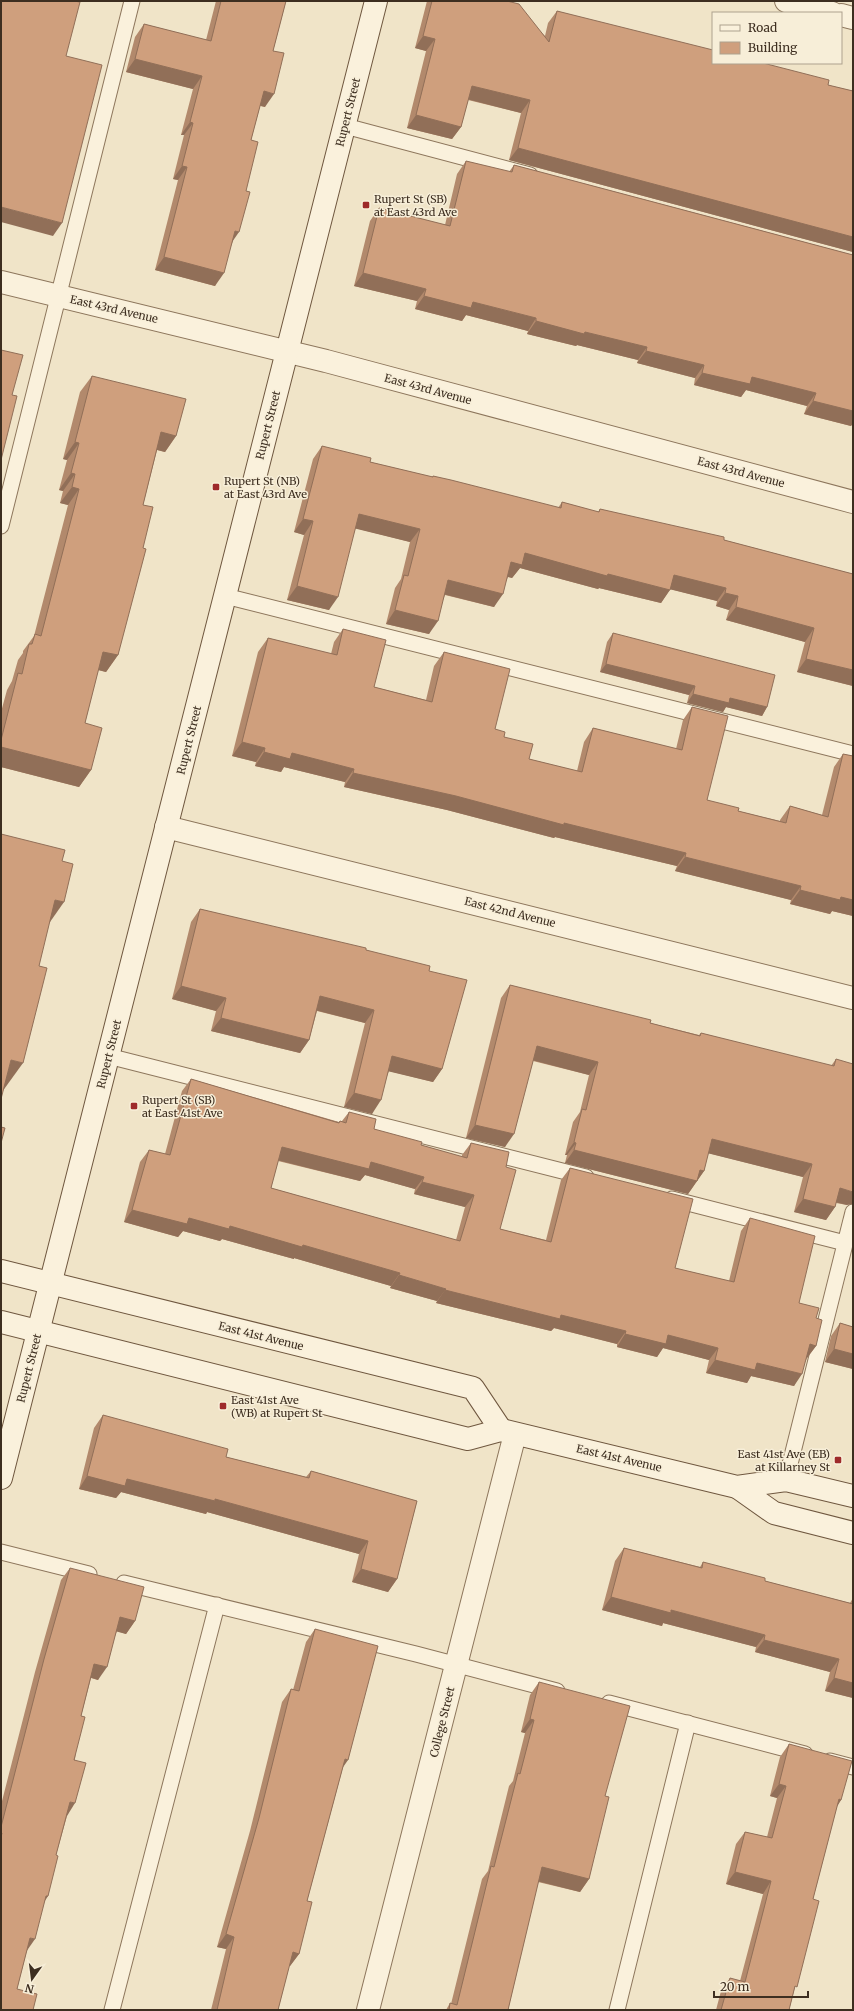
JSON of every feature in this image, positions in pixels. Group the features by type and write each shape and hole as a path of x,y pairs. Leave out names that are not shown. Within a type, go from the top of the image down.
{"street":[{"name":"Rupert Street","path":"1,1478 52,1284 286,351 376,1"},
{"path":"786,1 828,12"},
{"path":"842,15 853,18"},
{"name":"East 43rd Avenue","path":"1,282 286,351 853,502"},
{"name":"East 42nd Avenue","path":"166,827 853,998"},
{"name":"East 41st Avenue","path":"1,1272 473,1388 508,1432"},
{"name":"East 41st Avenue","path":"1,1322 468,1439 508,1432 737,1487 786,1480 853,1496"},
{"name":"College Street","path":"368,2010 456,1664 508,1432"},
{"name":"East 41st Avenue","path":"737,1487 774,1514 853,1532"}],"lane":[{"path":"1,526 132,1"},
{"path":"345,126 545,179"},
{"path":"225,596 853,754"},
{"path":"108,1056 599,1180"},
{"path":"660,1196 845,1243"},
{"path":"786,1480 853,1212"},
{"path":"1,1552 573,1694"},
{"path":"112,2010 217,1605"},
{"path":"596,1700 853,1767"},
{"path":"617,2010 688,1723"}],"building":[{"path":"1,1 80,2 66,56 102,65 62,223 1,207"},
{"path":"221,1 286,1 273,51 284,53 274,94 264,91 251,140 258,142 246,191 250,192 239,232 235,231 224,273 164,257 187,167 182,166 193,123 190,122 202,76 135,59 144,24 211,41"},
{"path":"432,1 507,1 519,4 549,42 557,11 712,50 712,64 767,64 829,80 828,85 853,91 853,237 518,148 530,100 472,86 461,127 416,115 435,39 423,36"},
{"path":"466,161 512,172 514,165 853,255 853,411 813,401 816,393 752,377 750,384 702,373 704,365 646,351 647,347 585,332 584,334 536,321 536,318 473,302 471,308 424,296 426,289 363,273 379,208 450,226"},
{"path":"1,350 23,355 12,395 17,396 1,460"},
{"path":"92,376 186,399 176,436 161,432 143,505 153,507 143,548 146,549 118,655 103,652 85,723 102,728 91,770 1,747 1,740 18,673 22,674 29,644 32,644 35,634 41,636 79,489 72,487 75,474 71,473 79,443 75,442"},
{"path":"322,446 371,458 370,462 451,480 561,508 562,502 599,512 600,509 724,537 724,540 853,574 853,670 806,659 814,628 736,607 738,596 725,593 726,588 674,575 670,590 608,574 607,576 525,553 522,565 511,562 503,594 448,580 438,621 395,610 404,575 408,576 420,529 359,514 338,597 297,586 313,521 303,519"},
{"path":"343,629 386,640 374,687 432,702 444,652 510,669 495,729 505,732 504,737 533,744 529,759 582,772 593,728 682,750 692,707 728,716 707,800 739,808 738,811 786,823 790,806 828,817 843,754 853,756 853,900 841,897 840,900 800,890 801,886 685,857 686,853 564,823 564,825 456,796 353,773 354,769 292,753 290,759 264,752 265,748 242,742 268,638 337,655"},
{"path":"613,633 775,675 767,707 730,698 729,703 693,694 695,686 606,664"},
{"path":"1,834 65,850 62,861 73,864 64,902 55,900 39,966 47,968 23,1063 11,1060 1,1099"},
{"path":"200,909 366,948 366,950 430,966 429,971 467,980 442,1069 392,1056 381,1100 354,1093 374,1010 320,996 309,1040 221,1018 226,998 181,986"},
{"path":"510,985 651,1020 650,1023 700,1036 701,1033 834,1066 836,1059 853,1064 853,1192 840,1188 835,1207 803,1199 812,1164 712,1139 704,1171 700,1170 697,1181 574,1150 576,1143 574,1142 582,1109 586,1110 598,1062 537,1046 514,1134 475,1125"},
{"path":"191,1079 339,1123 340,1121 346,1123 349,1112 376,1119 374,1129 422,1142 421,1145 467,1158 471,1143 509,1152 506,1167 516,1170 500,1229 551,1242 570,1168 693,1199 675,1268 734,1282 750,1218 815,1236 799,1303 819,1308 816,1318 822,1320 816,1346 810,1344 802,1374 757,1363 755,1370 715,1360 718,1348 668,1335 666,1344 625,1334 626,1331 561,1315 560,1319 445,1290 446,1289 399,1275 400,1273 230,1226 229,1229 189,1218 187,1224 132,1210 149,1150 170,1155","holes":["282,1147 369,1169 371,1162 424,1177 422,1182 474,1195 460,1241 271,1188"]},
{"path":"1,1127 5,1128 1,1143"},
{"path":"840,1323 853,1327 853,1354 834,1349"},
{"path":"103,1415 228,1449 226,1457 309,1478 311,1471 417,1501 397,1579 361,1569 368,1541 215,1499 215,1501 127,1479 125,1486 87,1476"},
{"path":"624,1548 702,1568 703,1562 765,1578 765,1581 853,1604 853,1683 834,1678 839,1659 764,1640 765,1635 671,1610 671,1613 611,1597"},
{"path":"70,1568 144,1587 135,1621 120,1617 107,1667 94,1664 81,1716 85,1717 74,1760 86,1763 75,1803 70,1802 56,1855 58,1856 48,1896 46,1896 35,1939 30,1938 17,1989 37,1994 33,2010 1,2010 1,1827 44,1659"},
{"path":"315,1629 378,1646 348,1760 345,1759 307,1901 312,1902 299,1954 293,1952 278,2010 217,2010 234,1937 226,1934 259,1818 291,1689 299,1691"},
{"path":"539,1682 630,1706 605,1796 609,1797 589,1879 542,1867 508,2010 449,2010 450,2003 457,2005 491,1866 494,1867 518,1773 520,1774 534,1720 530,1719"},
{"path":"789,1744 852,1761 841,1800 839,1799 813,1899 819,1901 797,1987 795,1986 789,2010 721,2010 730,1978 745,1982 771,1881 735,1872 745,1832 772,1838 786,1786 779,1784"}],"place":[{"name":"Rupert St (SB) at East 43rd Ave","path":"366,205"},
{"name":"Rupert St (NB) at East 43rd Ave","path":"216,487"},
{"name":"Rupert St (SB) at East 41st Ave","path":"134,1106"},
{"name":"East 41st Ave (WB) at Rupert St","path":"223,1406"},
{"name":"East 41st Ave (EB) at Killarney St","path":"838,1460"}]}
